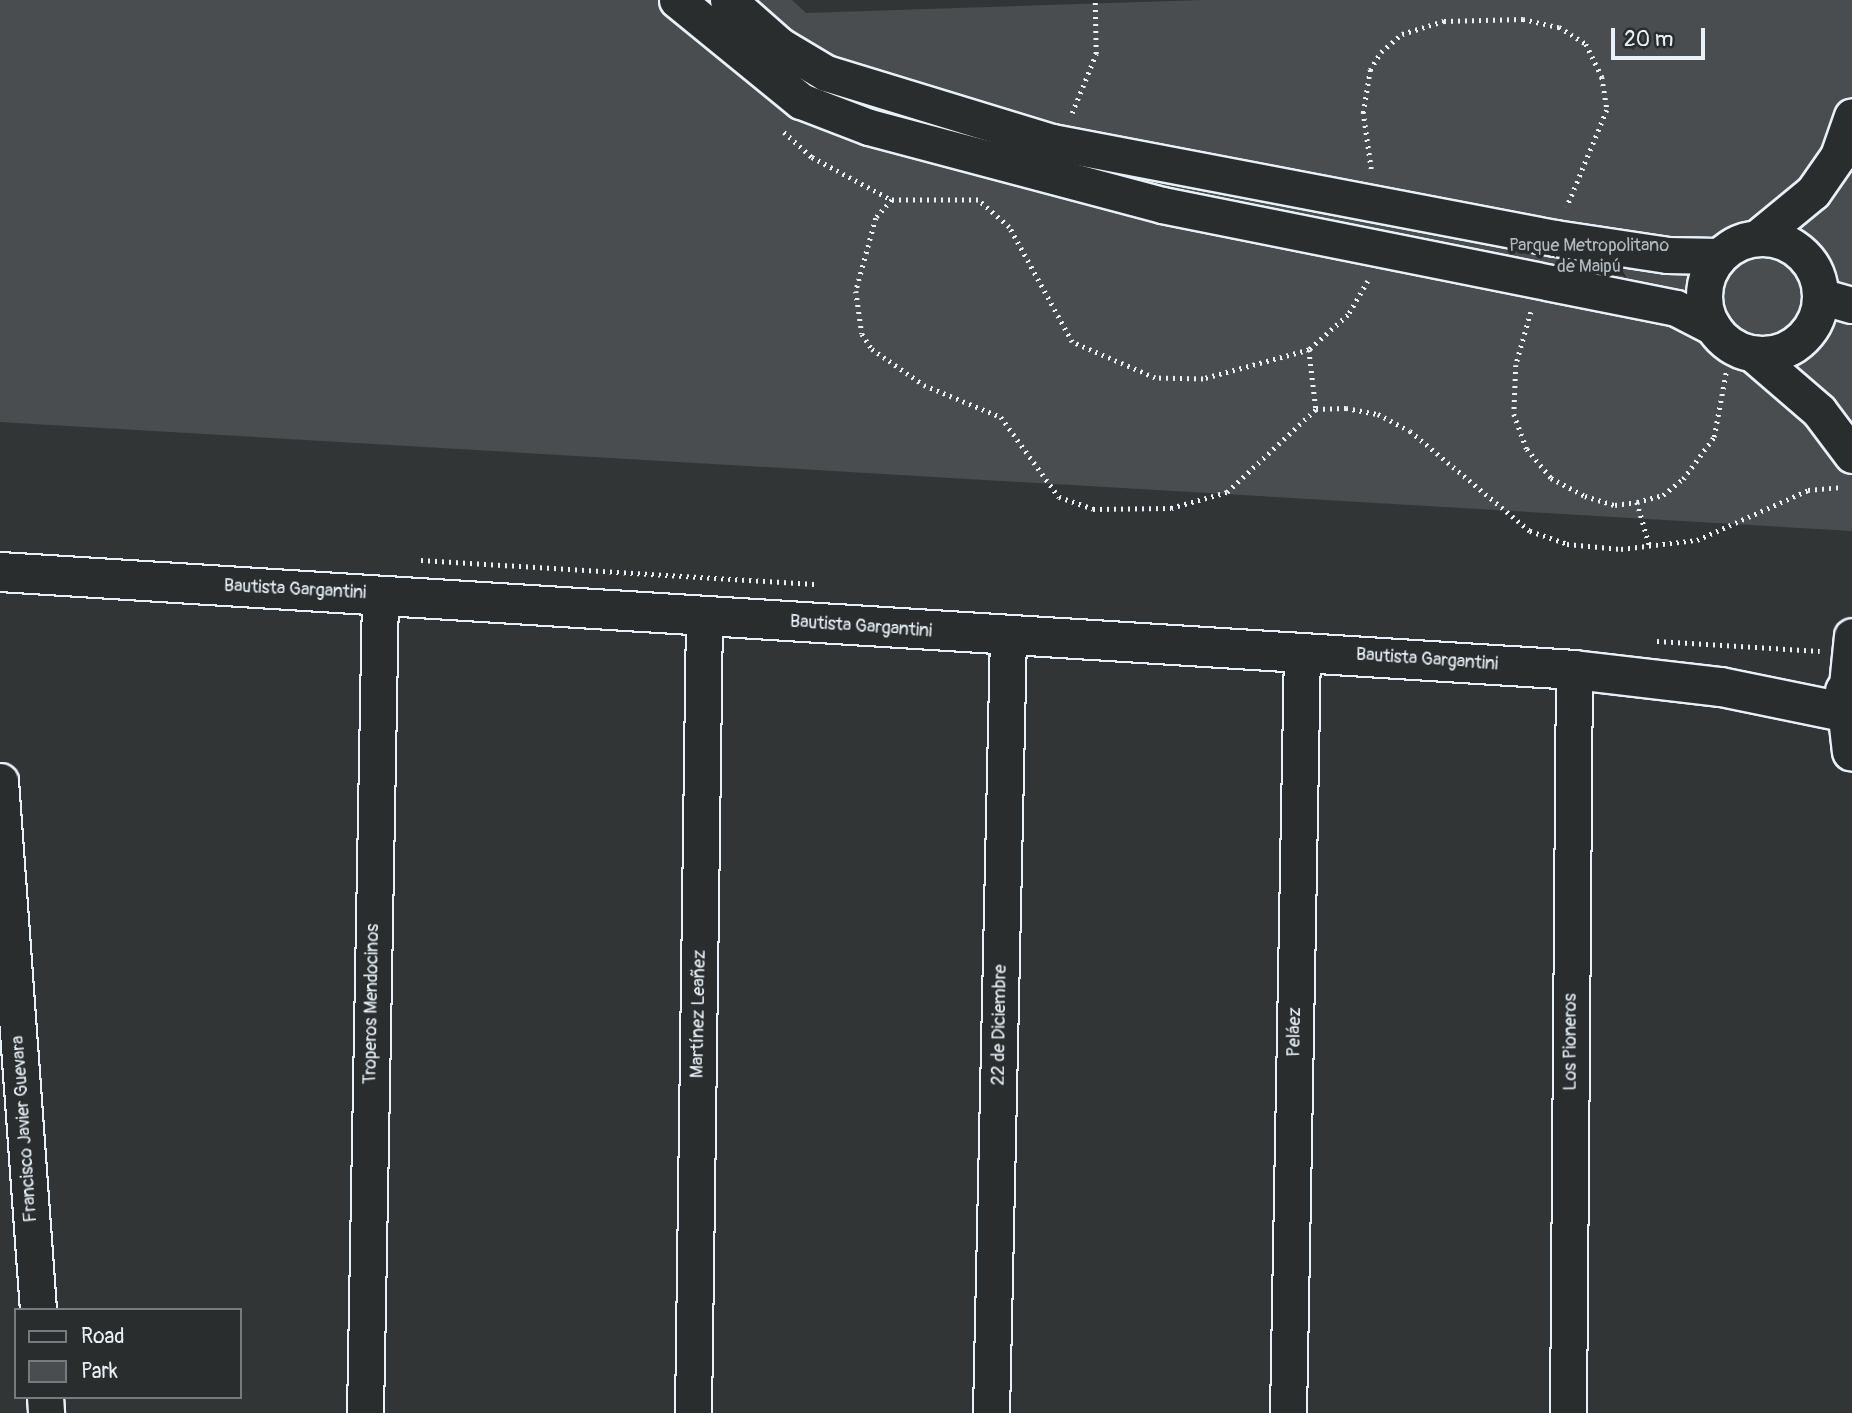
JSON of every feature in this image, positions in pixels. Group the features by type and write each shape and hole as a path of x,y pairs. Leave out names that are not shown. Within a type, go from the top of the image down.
{"street":[{"path":"677,0 801,101 869,127 1162,205 1542,278 1676,308 1733,343 1819,411 1852,455"},
{"path":"728,0 779,45 826,72 1052,142 1378,208 1667,256 1719,256 1757,238 1814,192 1838,156 1852,116"},
{"path":"1719,256 1704,298 1733,343 1773,354 1807,334 1836,300 1801,253 1757,238"},
{"name":"Bautista Gargantini","path":"0,572 1008,637 1302,652 1574,670 1849,699"},
{"name":"Troperos Mendocinos","path":"365,1413 380,595"},
{"name":"Martínez Leañez","path":"693,1413 704,616"},
{"path":"1852,636 1849,699 1852,752"},
{"name":"22 de Diciembre","path":"991,1413 1008,637"},
{"name":"Peláez","path":"1287,1413 1302,652"},
{"name":"Los Pioneros","path":"1569,1413 1574,670"},
{"name":"Francisco Javier Guevara","path":"0,781 38,1308"}],"path":[{"path":"1052,142 1085,88 1096,54 1095,0"},
{"path":"1378,208 1363,113 1370,70 1381,52 1402,34 1444,21 1523,19 1559,27 1586,44 1602,77 1607,110 1555,239"},
{"path":"1378,246 1366,286 1348,315 1309,350 1203,379 1155,378 1095,357 1072,342 1009,227 978,200 892,200 876,218 859,264 858,314 872,349 924,385 1001,417 1059,498 1093,509 1171,508 1227,492 1316,409 1378,414 1410,431 1530,531 1567,544 1650,547 1697,540 1808,490 1852,487"},
{"path":"1542,278 1516,365 1514,414 1527,449 1551,478 1585,496 1615,505 1663,495 1702,458 1714,437 1733,343"},
{"path":"1309,350 1316,409"},
{"path":"1637,502 1650,547"}],"green space":[{"name":"Parque Metropolitano de Maipú","path":"0,0 792,0 806,13 1203,0 1852,0 1852,531 0,422"}]}
